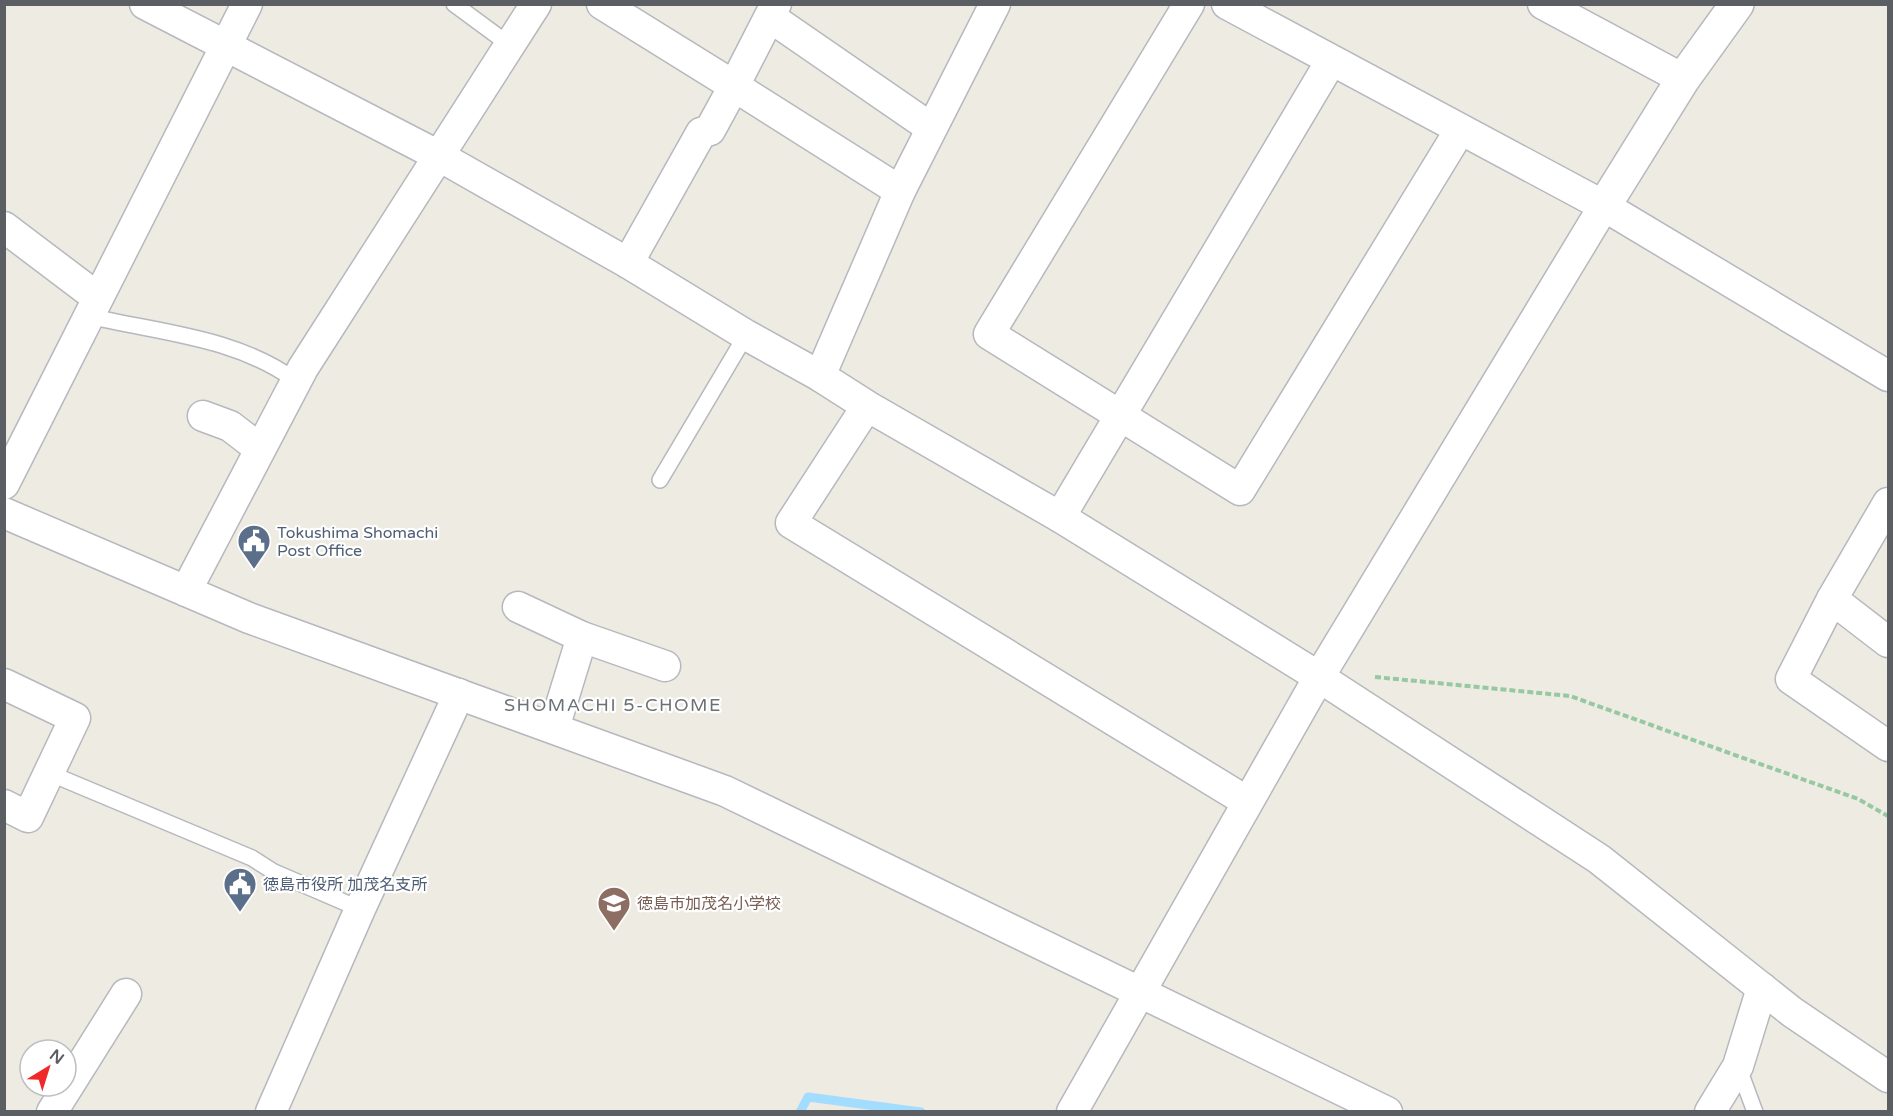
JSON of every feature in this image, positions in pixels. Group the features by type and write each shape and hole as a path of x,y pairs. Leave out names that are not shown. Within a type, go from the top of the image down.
{"street":[{"path":"145,4 226,48 439,156 628,263 746,335 820,376 867,406 1060,518 1319,677 1599,859 1792,1012 1888,1077"},
{"path":"4,484 247,4"},
{"path":"186,591 296,381 536,4"},
{"path":"602,4 900,191"},
{"path":"820,376 900,191 994,4"},
{"path":"1189,4 989,334 1240,490 1460,130"},
{"path":"1227,4 1604,206 1886,368"},
{"path":"1543,4 1683,79"},
{"path":"1072,1112 1139,989 1319,677 1604,206 1683,79 1737,4"},
{"path":"628,263 701,133 710,130 773,11 932,128"},
{"path":"1060,518 1330,61"},
{"path":"4,227 93,307"},
{"path":"867,406 791,523 1246,801"},
{"path":"203,416 230,426 260,449"},
{"path":"1888,503 1832,599 1791,679 1888,746"},
{"path":"4,513 249,618 725,791 1139,989 1387,1112"},
{"path":"1832,599 1888,642"},
{"path":"518,607 582,637 665,666"},
{"path":"554,728 582,637"},
{"path":"4,684 75,718 28,817 4,805"},
{"path":"271,1112 360,909 459,694"},
{"path":"1710,1112 1738,1066 1762,988"},
{"path":"52,1112 126,994"}],"lane":[{"path":"454,4 511,46"},
{"path":"93,307 217,342 271,363 296,381"},
{"path":"660,480 746,335"},
{"path":"49,774 252,858 274,872 360,909"},
{"path":"1738,1066 1755,1112"}],"path":[{"path":"1366,676 1570,696 1858,799 1888,816"}],"waterway":[{"path":"800,1112 808,1097 921,1112"}],"place":[{"name":"Tokushima Shomachi Post Office","path":"254,570"},
{"name":"徳島市役所 加茂名支所","path":"240,913"},
{"name":"徳島市加茂名小学校","path":"614,932"}],"district":[{"name":"SHOMACHI 5-CHOME","path":"613,705"}]}
